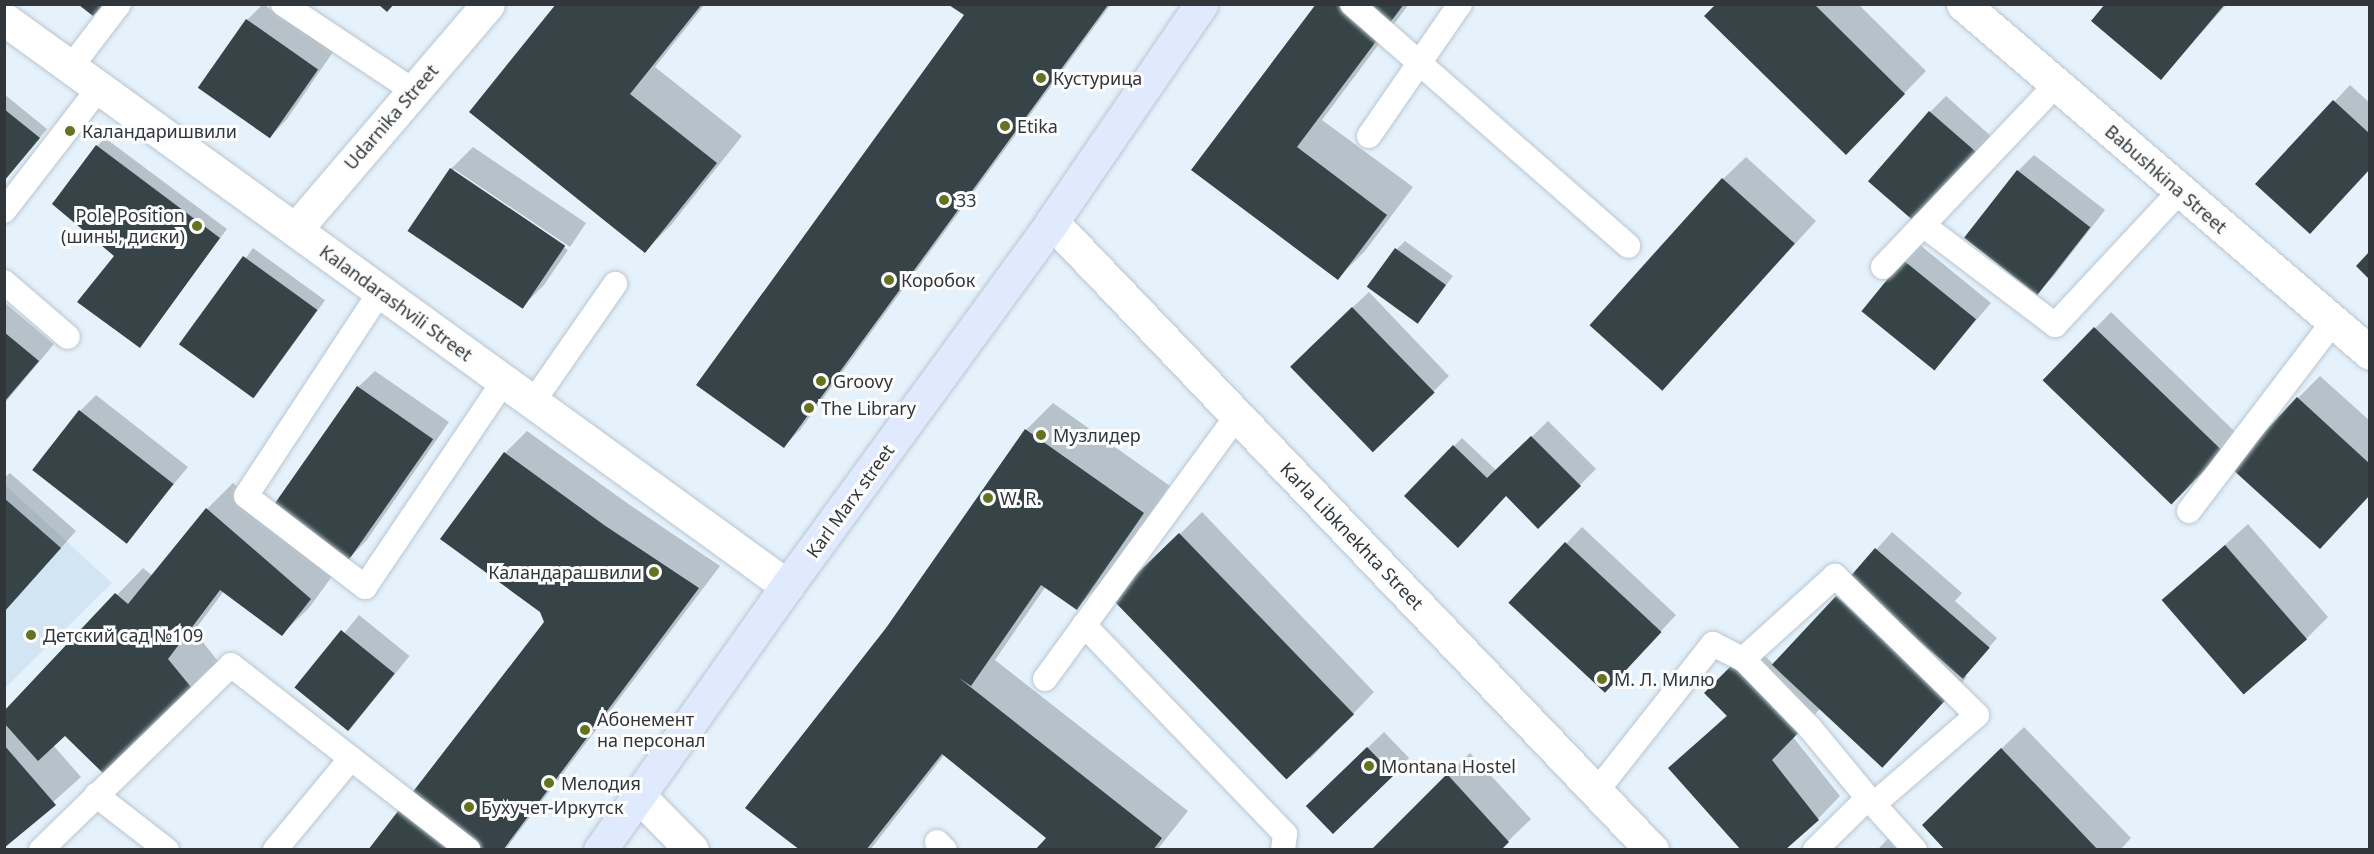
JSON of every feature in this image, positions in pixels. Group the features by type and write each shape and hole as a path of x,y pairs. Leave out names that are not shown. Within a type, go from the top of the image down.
{"main road":[{"name":"Karl Marx street","path":"600,849 787,586 1052,222 1201,4"}],"street":[{"name":"Udarnika Street","path":"295,230 488,4"},
{"name":"Babushkina Street","path":"1963,4 2370,353"},
{"name":"Kalandarashvili Street","path":"4,19 787,586"},
{"name":"Karla Libknekhta Street","path":"1052,222 1652,849"},
{"path":"638,795 692,849"}],"lane":[{"path":"70,67 119,4"},
{"path":"283,4 414,91"},
{"path":"1352,4 1628,246"},
{"path":"1369,136 1460,4"},
{"path":"1883,267 2056,85"},
{"path":"4,211 99,88"},
{"path":"1923,225 2055,325 2180,191"},
{"path":"4,282 68,337"},
{"path":"533,402 615,284"},
{"path":"380,292 246,496 366,587 504,381"},
{"path":"2188,511 2333,322"},
{"path":"1045,679 1237,416"},
{"path":"1743,659 1835,576 1977,715 1815,849"},
{"path":"1084,626 1286,834 1283,849"},
{"path":"1596,792 1713,644 1743,659 1810,728 1915,849"},
{"path":"42,849 231,665 469,849"},
{"path":"275,849 351,758"},
{"path":"96,795 167,849"}],"shaded area":[{"name":"Детский сад №109","path":"4,484 112,583 5,688 4,688"}],"building":[{"path":"378,4 394,4 387,12"},
{"path":"556,4 702,4 630,94 717,163 645,253 469,112"},
{"path":"1316,4 1404,4 1297,147 1387,215 1338,280 1191,170"},
{"path":"1716,4 1814,4 1905,94 1846,155 1704,16"},
{"path":"2105,4 2225,4 2161,80 2091,21"},
{"path":"79,5 103,5 93,16"},
{"path":"949,5 1108,5 784,448 696,385 964,15"},
{"path":"246,19 318,69 270,138 198,88"},
{"path":"2333,100 2370,134 2370,169 2310,234 2255,184"},
{"path":"4,109 40,138 4,181"},
{"path":"1929,111 1980,155 1919,225 1868,181"},
{"path":"96,145 220,238 140,348 77,302 114,256 52,204"},
{"path":"450,168 565,246 523,309 408,231"},
{"path":"2017,170 2090,227 2037,295 1964,238"},
{"path":"1722,178 1795,244 1662,391 1590,325"},
{"path":"1395,248 1446,285 1418,324 1367,287"},
{"path":"2370,251 2370,280 2356,266"},
{"path":"243,256 317,310 253,398 179,344"},
{"path":"1903,260 1976,319 1935,370 1861,311"},
{"path":"1352,307 1435,393 1373,452 1290,367"},
{"path":"2094,327 2223,451 2171,505 2043,380"},
{"path":"4,332 39,361 4,402"},
{"path":"357,386 433,439 349,560 273,506"},
{"path":"2297,397 2370,464 2370,495 2320,549 2231,468"},
{"path":"79,410 174,484 127,544 32,470"},
{"path":"1025,429 1144,513 1077,610 1041,585 971,686 959,678 1162,838 1153,850 1035,850 1046,838 942,754 866,850 800,850 745,808 886,628"},
{"path":"1531,436 1581,486 1538,529 1506,496 1458,548 1404,496 1453,445 1487,478"},
{"path":"504,452 604,525 699,588 503,850 368,850 544,622 540,612 440,539"},
{"path":"4,498 61,548 4,612"},
{"path":"206,508 311,599 282,636 220,590 168,659 195,692 106,776 65,736 38,761 4,723 4,711 115,593 128,604"},
{"path":"1179,533 1354,714 1286,780 1111,598"},
{"path":"1565,542 1662,632 1605,693 1508,603"},
{"path":"2225,545 2307,639 2244,694 2162,600"},
{"path":"1875,548 1990,648 1963,679 1848,579"},
{"path":"1836,596 1946,699 1882,768 1772,665"},
{"path":"341,630 395,673 348,731 294,688"},
{"path":"1737,660 1804,727 1772,760 1819,820 1785,850 1741,850 1668,768 1727,716 1704,693"},
{"path":"4,745 56,805 4,848"},
{"path":"1367,747 1394,775 1333,834 1306,806"},
{"path":"2001,748 2098,850 1945,850 1922,825"},
{"path":"1447,774 1509,842 1501,850 1371,850"}],"place":[{"name":"Кустурица","path":"1041,78"},
{"name":"Etika","path":"1005,126"},
{"name":"Каландаришвили","path":"70,131"},
{"name":"33","path":"944,200"},
{"name":"Pole Position (шины, диски)","path":"197,226"},
{"name":"Коробок","path":"889,280"},
{"name":"Groovy","path":"821,381"},
{"name":"The Library","path":"809,408"},
{"name":"Музлидер","path":"1041,435"},
{"name":"W. R.","path":"988,498"},
{"name":"Каландарашвили","path":"654,572"},
{"name":"Детский сад №109","path":"31,635"},
{"name":"М. Л. Милю","path":"1602,679"},
{"name":"Абонемент на персонал","path":"585,730"},
{"name":"Montana Hostel","path":"1369,766"},
{"name":"Мелодия","path":"549,783"},
{"name":"Бухучет-Иркутск","path":"469,807"}]}
